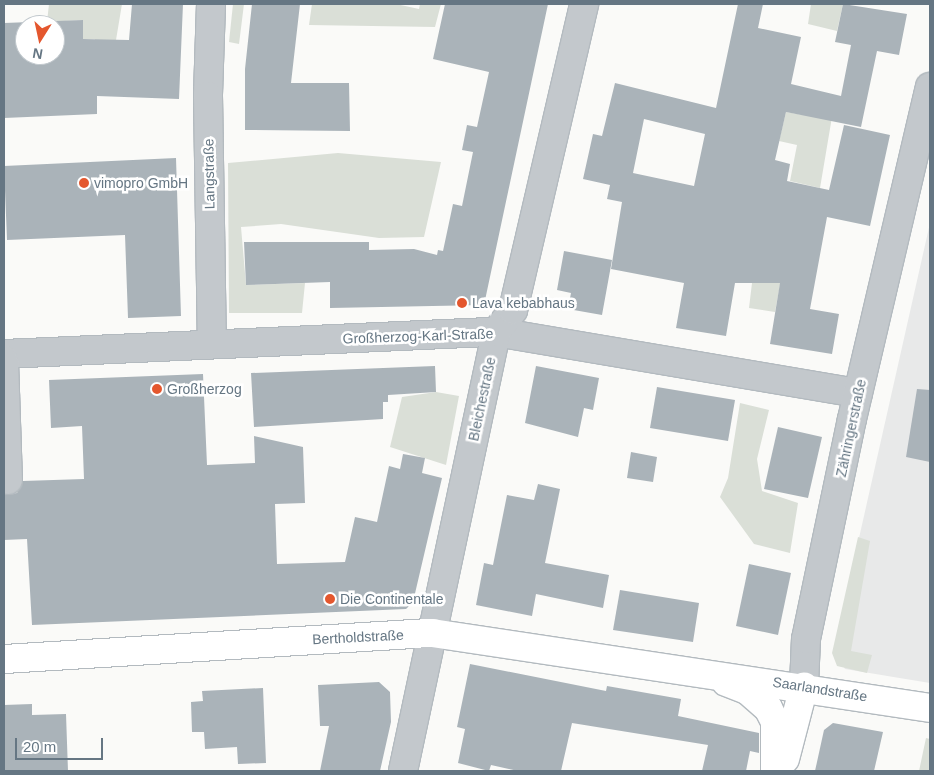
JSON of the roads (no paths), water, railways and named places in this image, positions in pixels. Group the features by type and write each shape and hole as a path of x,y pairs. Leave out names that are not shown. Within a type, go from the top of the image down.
{"main road":[{"name":"Bertholdstraße","path":"4,659 432,634 709,675"},
{"name":"Saarlandstraße","path":"709,675 804,686 930,708"},
{"path":"709,675 747,690 768,708 775,722 775,771"},
{"name":"Zähringerstraße","path":"781,771 804,686"}],"street":[{"name":"Langstraße","path":"211,4 208,96 212,344"},
{"name":"Bleichestraße","path":"403,771 496,332 513,310 584,4"},
{"name":"Zähringerstraße","path":"804,686 806,639 858,393 930,87"},
{"name":"Großherzog-Karl-Straße","path":"4,354 496,332 858,393"},
{"path":"4,361 8,480"}],"place":[{"name":"vimopro GmbH","path":"84,183"},
{"name":"Lava kebabhaus","path":"462,303"},
{"name":"Großherzog","path":"157,389"},
{"name":"Die Continentale","path":"330,599"}]}
